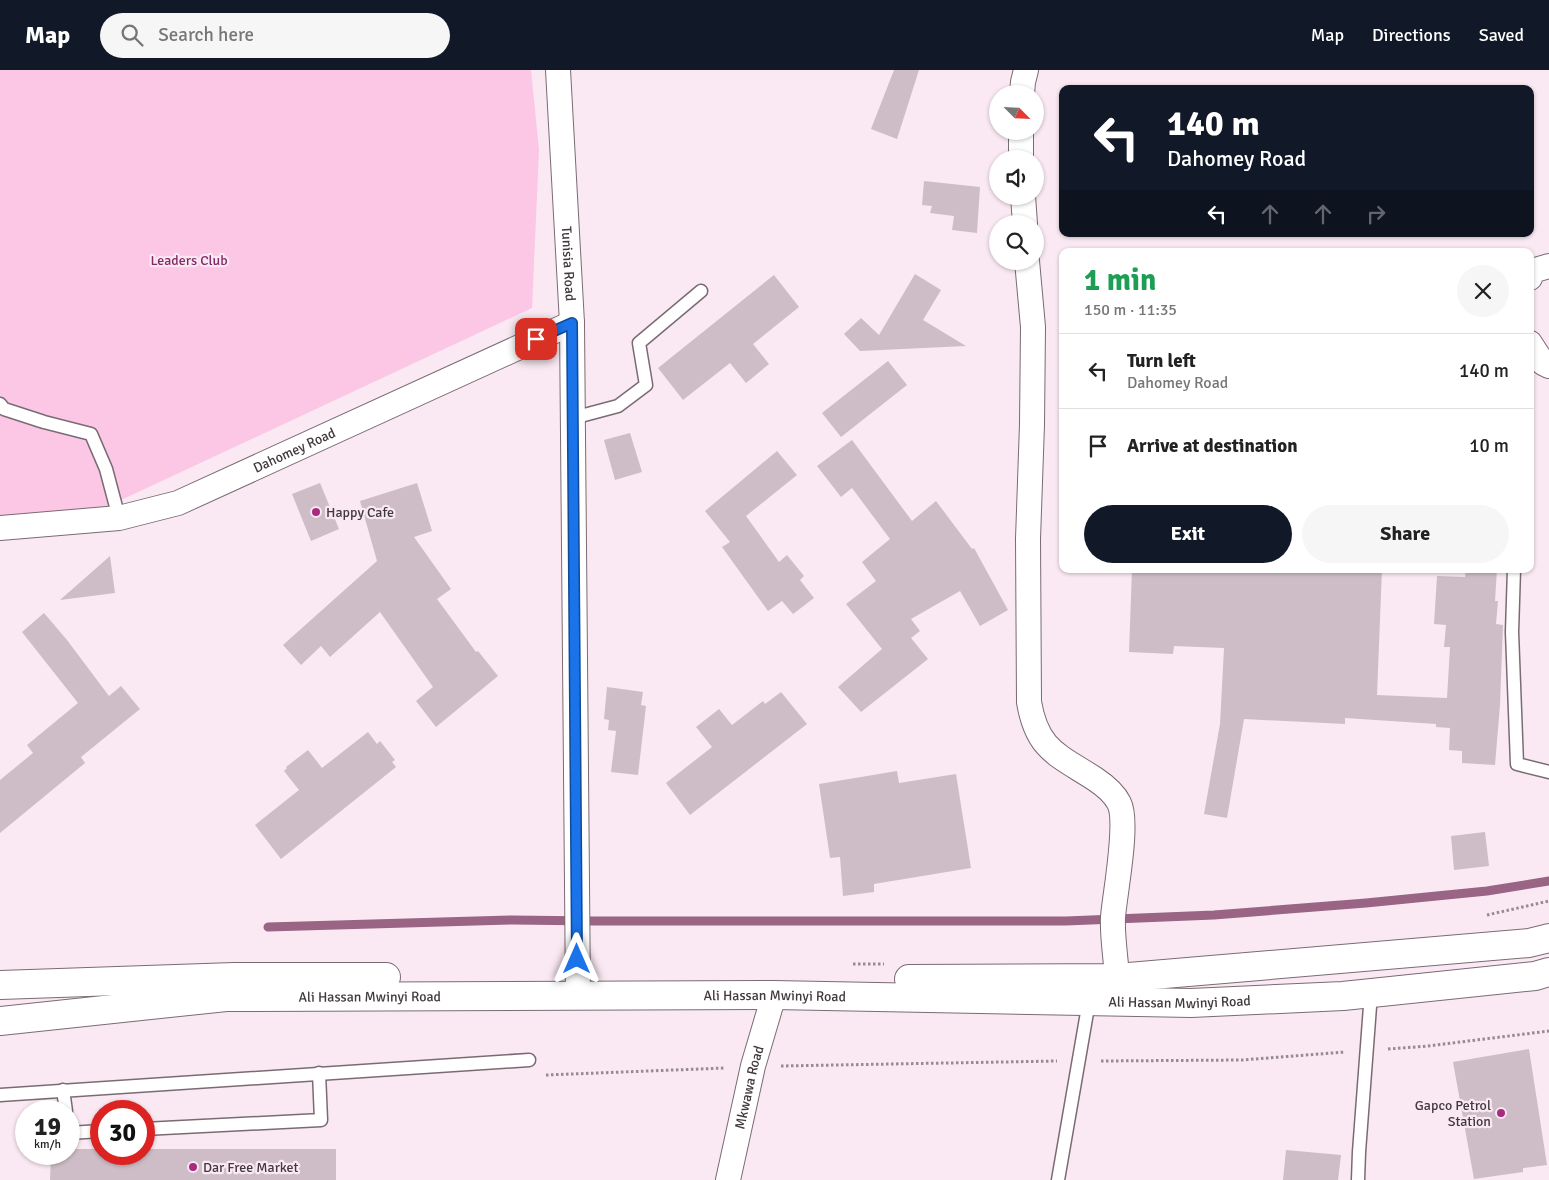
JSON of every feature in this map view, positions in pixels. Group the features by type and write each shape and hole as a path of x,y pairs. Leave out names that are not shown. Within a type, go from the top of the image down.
{"highway":[{"name":"Ali Hassan Mwinyi Road","path":"0,1021 226,997 786,980 1117,978 1529,943 1549,938"},
{"name":"Ali Hassan Mwinyi Road","path":"0,985 234,976 578,987 774,996 1191,1003 1343,996 1535,976 1549,972"}],"street":[{"name":"Tunisia Road","path":"558,70 572,323 578,987"},
{"path":"1024,85 1026,70"},
{"path":"1534,271 1549,266"},
{"path":"1029,270 1033,327 1028,539 1029,702 1032,720 1041,739 1054,753 1107,787 1120,804 1123,827 1113,919 1117,978"},
{"name":"Dahomey Road","path":"0,528 119,518 178,502 572,323"},
{"path":"1534,349 1543,363 1549,366"},
{"name":"Mkwawa Road","path":"728,1180 753,1066 774,996"}],"lane":[{"path":"573,418 618,406 646,385 639,342 701,292"},
{"path":"0,404 4,408 44,422 91,434 106,469 119,518"},
{"path":"1514,573 1512,632 1517,764 1549,772"},
{"path":"1358,1180 1371,993"},
{"path":"1058,1180 1089,1001"},
{"path":"0,1095 529,1060"},
{"path":"155,1128 321,1120 319,1073"},
{"path":"63,1090 64,1100"}],"path":[{"path":"1482,916 1549,901"},
{"path":"847,964 887,964"}],"green space":[{"name":"Leaders Club","path":"0,70 531,70 539,150 532,308 89,515 0,520"}],"building":[{"path":"894,70 919,70 897,139 871,129"},
{"path":"924,181 980,187 977,233 952,230 954,216 930,213 932,206 922,205"},
{"path":"915,274 941,290 923,320 966,346 860,351 844,334 861,318 879,335"},
{"path":"774,275 799,307 753,344 769,364 746,383 730,363 683,400 658,368"},
{"path":"888,361 907,385 841,437 822,413"},
{"path":"630,433 642,472 615,480 604,440"},
{"path":"852,440 912,521 936,501 972,549 974,548 1008,610 980,626 960,591 911,619 920,631 911,638 928,659 861,712 838,687 882,649 846,604 876,581 862,562 890,539 852,488 841,497 817,466"},
{"path":"777,451 797,475 746,516 779,562 787,555 804,576 800,580 814,598 793,614 782,601 768,611 722,547 730,542 705,511"},
{"name":"Happy Cafe","path":"320,483 339,529 311,541 292,494"},
{"path":"417,483 432,531 414,537 451,589 437,599 476,652 478,651 498,676 436,727 416,701 433,687 380,612 330,657 321,646 301,665 283,645 377,561 360,501"},
{"path":"110,556 115,593 60,600"},
{"path":"1132,573 1382,573 1377,695 1447,698 1450,647 1444,647 1446,625 1434,624 1437,576 1465,577 1466,573 1497,573 1495,601 1498,601 1496,624 1503,625 1500,705 1495,765 1462,763 1462,751 1449,750 1450,728 1436,727 1436,724 1345,718 1345,724 1244,719 1227,818 1204,814 1220,724 1224,648 1174,646 1173,654 1129,652"},
{"path":"44,613 109,696 121,686 140,709 81,757 85,763 0,833 0,780 33,753 27,745 78,703 22,632"},
{"path":"607,687 643,692 641,705 646,706 638,775 611,772 616,731 608,730 609,720 604,719"},
{"path":"781,692 807,724 690,815 666,783 712,747 696,727 719,709 732,725 763,701 765,704"},
{"path":"368,732 377,744 380,741 395,760 392,762 396,767 281,859 255,825 299,790 284,771 286,767 308,750 322,768"},
{"path":"897,771 899,783 956,774 971,868 874,884 874,892 843,896 840,857 830,858 819,784"},
{"path":"1485,832 1489,866 1454,870 1451,836"},
{"name":"Gapco Petrol Station","path":"1529,1049 1547,1165 1523,1168 1523,1172 1474,1179 1453,1062"},
{"name":"Dar Free Market","path":"80,1149 90,1149 90,1165 155,1165 155,1149 336,1149 336,1180 50,1180 51,1165 80,1165"},
{"path":"1286,1150 1341,1155 1338,1180 1283,1180"}],"waterway":[{"path":"268,927 512,920 1066,921 1214,915 1366,903 1487,891 1549,881"}],"place":[{"name":"Happy Cafe","path":"316,512"},
{"name":"Gapco Petrol Station","path":"1501,1113"},
{"name":"Dar Free Market","path":"193,1167"}],"route":[{"path":"536,339 572,323 577,959"}]}
